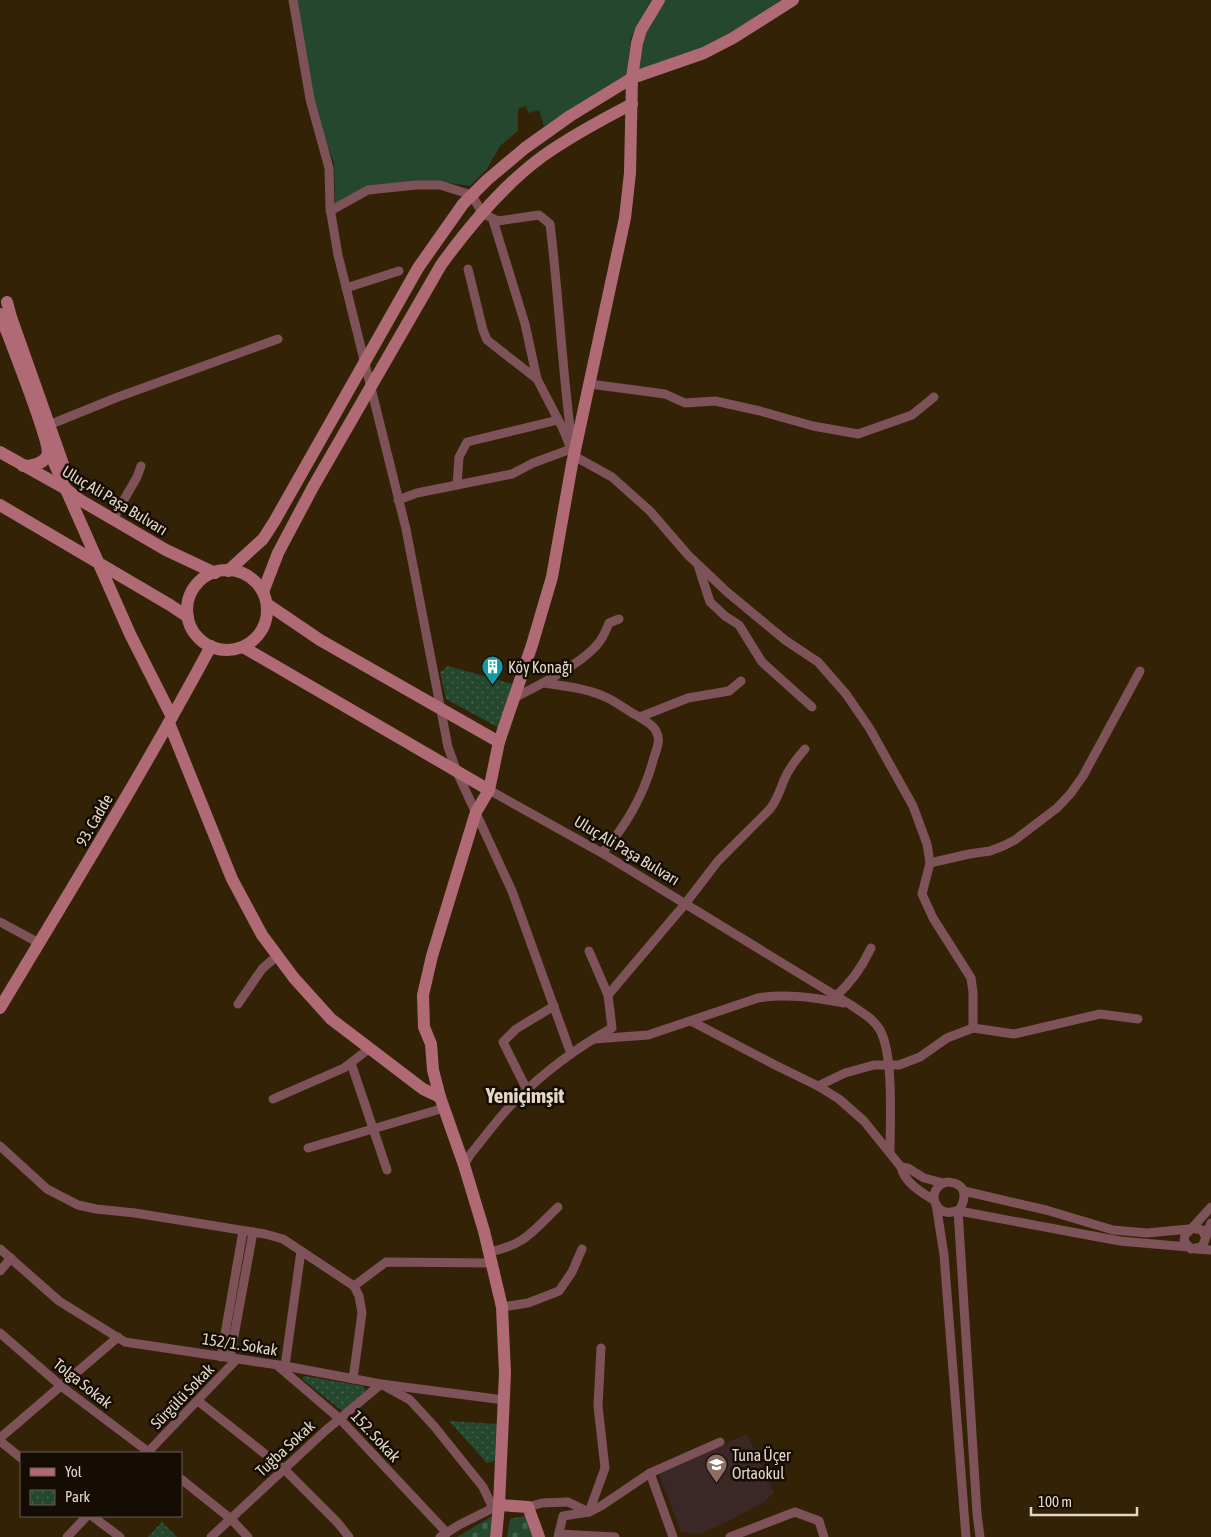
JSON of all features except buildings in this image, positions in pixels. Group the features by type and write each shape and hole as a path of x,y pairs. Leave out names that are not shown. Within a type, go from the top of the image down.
{"street":[{"path":"293,0 310,98 329,168 330,211 346,288 416,576 448,747 457,772 512,890 571,1054"},
{"path":"496,1537 496,1506 505,1373 502,1306 464,1165 442,1103 433,1070 431,1044 424,1027 422,995 476,812 488,790 499,742 532,645 552,577 572,452 590,384 625,218 630,173 632,78 640,30 659,0"},
{"path":"228,571 263,539 418,268 443,231 472,195 525,148 570,116 632,78 704,53 793,0"},
{"path":"499,742 320,640 265,598 256,582 246,575 228,571 214,573 204,578 195,587 188,604 188,617 196,634 211,646 230,650 243,647 254,640 262,629 267,616 265,598 278,553 441,264 468,229 488,216 505,190 542,157 579,132 632,104"},
{"path":"330,211 368,190 416,185 440,185 472,195 488,216 525,324 537,379 572,452 612,476 650,511 699,565 727,592 785,640 818,662 846,694 870,730 914,806 927,844 930,863 922,894 933,918 971,978 974,992 973,1028"},
{"path":"488,216 498,221 539,215 550,224 557,280 572,452"},
{"path":"468,269 487,340 537,379"},
{"path":"346,288 400,271"},
{"path":"7,302 46,426 47,456 38,464 23,466"},
{"path":"0,314 68,478 80,500"},
{"path":"46,426 118,397 278,339"},
{"path":"590,384 665,394 685,403 715,401 813,426 858,434 912,415 934,397"},
{"path":"457,485 459,457 467,442 558,420"},
{"path":"48,449 130,634 171,720 232,879 262,935 294,978 331,1019 442,1103"},
{"name":"Uluç Ali Paşa Bulvarı","path":"0,452 66,489 80,500 166,550 214,573"},
{"path":"398,500 417,493 512,474 532,463 572,452"},
{"path":"113,519 137,478 141,466"},
{"path":"0,505 170,604 188,617"},
{"path":"699,565 710,602 725,616 739,625 762,662 812,707"},
{"path":"514,698 544,683 595,647 609,623 619,619"},
{"name":"93. Cadde","path":"0,1008 72,890 171,720 211,646"},
{"name":"Uluç Ali Paşa Bulvarı","path":"243,647 488,790 602,853 867,1016 880,1030 889,1066 890,1152"},
{"path":"930,863 990,851 1003,846 1015,840 1057,808 1083,776 1140,671"},
{"path":"640,717 688,698 729,692 740,681"},
{"path":"544,683 579,688 604,696 640,717 655,729 659,740 651,771 630,814 616,837 602,853"},
{"path":"608,995 685,904 718,861 770,809 777,800 785,778 805,749"},
{"path":"0,922 39,944"},
{"path":"836,996 855,976 871,948"},
{"path":"464,1165 506,1111 545,1072 592,1039 612,1028 608,995 589,951"},
{"path":"238,1004 262,968 278,956"},
{"path":"592,1039 648,1035 758,998 777,995 804,996 851,1005"},
{"path":"527,1090 503,1042 516,1030 554,1006"},
{"path":"818,1086 846,1073 874,1065 899,1065 920,1057 947,1038 973,1028 1014,1034 1100,1014 1138,1019"},
{"path":"691,1021 839,1098 864,1121 890,1152 901,1167 902,1174 935,1202 938,1208 946,1212 958,1211 1120,1241 1211,1250"},
{"path":"273,1099 344,1068 370,1048"},
{"path":"351,1063 387,1170"},
{"path":"308,1148 373,1128 442,1103"},
{"path":"0,1146 47,1189 78,1204 96,1209 135,1213 253,1232 283,1239 354,1286 359,1296 362,1313 353,1379"},
{"path":"901,1167 908,1168 924,1178 943,1183 957,1184 964,1191 1046,1210 1113,1230 1147,1233 1190,1229 1202,1230 1207,1238"},
{"path":"943,1183 936,1190 935,1202 944,1255 966,1537"},
{"path":"964,1191 965,1200 958,1211 980,1537"},
{"path":"354,1286 386,1262 490,1258 524,1240 558,1206"},
{"path":"1191,1248 1184,1238 1211,1207"},
{"path":"1191,1248 1203,1245 1211,1223"},
{"path":"230,1358 243,1231"},
{"path":"230,1358 253,1232"},
{"name":"152/1. Sokak","path":"0,1249 59,1301 125,1342 281,1366 381,1384 504,1400"},
{"path":"502,1306 528,1303 559,1292 572,1272 582,1249"},
{"path":"281,1366 301,1251"},
{"path":"0,1271 11,1258"},
{"path":"20,1457 0,1439 118,1337"},
{"name":"Tolga Sokak","path":"2,1338 147,1452"},
{"path":"589,1512 605,1468 598,1406 601,1348"},
{"name":"Sürgülü Sokak","path":"149,1452 198,1401 230,1358"},
{"name":"152. Sokak","path":"281,1366 340,1419 444,1535"},
{"path":"381,1384 410,1400 483,1487 496,1506"},
{"name":"Tuğba Sokak","path":"211,1537 284,1469 381,1384"},
{"path":"198,1401 284,1469 337,1522 349,1537"},
{"path":"615,1537 558,1535 563,1516 589,1512 601,1506 650,1472 720,1442"},
{"path":"650,1472 673,1537"},
{"path":"182,1480 231,1519 248,1537"},
{"path":"444,1535 496,1506 528,1507 542,1503 568,1502 589,1512"},
{"path":"528,1507 540,1537"},
{"path":"730,1537 749,1534 795,1512 819,1521 824,1537"},
{"path":"67,1537 86,1517"},
{"path":"93,1517 120,1537"}],"shaded area":[{"name":"Tuna Üçer Ortaokul","path":"747,1434 774,1493 764,1502 700,1534 681,1532 658,1472"}],"green space":[{"path":"297,0 651,0 631,38 627,74 544,126 539,110 529,113 525,106 518,109 518,131 500,146 487,169 470,186 428,182 397,183 375,188 335,203 334,163 313,98"},
{"path":"665,0 781,0 714,44 639,72 643,40 652,20"},
{"path":"448,666 513,684 499,728 446,699 440,672"},
{"path":"304,1376 363,1386 366,1390 342,1411 302,1379"},
{"path":"449,1421 498,1424 497,1460 487,1463"},
{"path":"492,1516 490,1537 457,1537"},
{"path":"525,1516 535,1537 507,1537 510,1519"},
{"path":"162,1522 177,1537 148,1537"}],"place":[{"name":"Köy Konağı","path":"492,686"},
{"name":"Tuna Üçer Ortaokul","path":"716,1483"}],"district":[{"name":"Yeniçimşit","path":"525,1095"}]}
